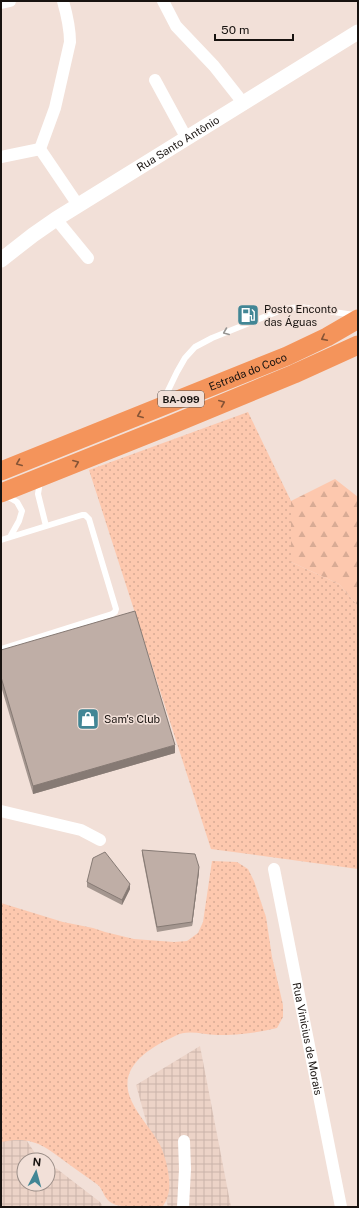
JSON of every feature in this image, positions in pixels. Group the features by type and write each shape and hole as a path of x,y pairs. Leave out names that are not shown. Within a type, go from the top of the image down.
{"highway":[{"name":"Estrada do Coco","path":"1,470 287,356 327,337 358,317"},
{"name":"Estrada do Coco","path":"2,493 294,374 358,345"}],"street":[{"path":"1,3 10,1"},
{"path":"40,149 55,108 70,42 68,18 63,1"},
{"path":"163,1 176,26 214,66 244,104"},
{"name":"Rua Santo Antônio","path":"1,260 56,219 188,139 358,32"},
{"path":"155,80 188,139"},
{"path":"1,157 40,149"},
{"path":"40,149 78,205"},
{"path":"56,219 88,258"},
{"path":"1,811 81,830 100,840"},
{"name":"Rua Vinicius de Morais","path":"274,869 341,1207"},
{"path":"183,1207 184,1141"}],"lane":[{"path":"159,408 185,358 195,347 212,338 284,309 300,307 358,317"},
{"path":"42,477 38,494 46,526"},
{"path":"2,493 16,502 22,511 10,537"},
{"path":"1,540 82,515 87,517 116,609 115,612 1,649"}],"shaded area":[{"path":"200,1046 231,1207 168,1207 157,1160 136,1085"},
{"path":"1,1102 34,1152 16,1152 16,1192 56,1192 56,1168 100,1202 103,1207 1,1207"}],"green space":[{"path":"248,412 291,501 291,562 339,584 358,606 358,869 211,849 89,470"},
{"path":"335,479 358,497 358,606 339,584 291,562 291,501"},
{"path":"212,861 237,862 248,869 254,881 266,917 272,957 283,1005 283,1017 277,1028 262,1031 224,1035 190,1033 180,1034 145,1053 131,1069 128,1079 128,1090 132,1102 157,1139 168,1170 169,1190 164,1205 162,1207 132,1207 116,1205 106,1198 98,1185 56,1155 56,1152 52,1152 31,1141 12,1140 1,1142 1,903 63,922 134,939 174,942 187,941 198,933 203,922"}],"building":[{"name":"Sam's Club","path":"135,611 175,745 33,786 1,677 1,650"},
{"path":"142,850 195,854 199,867 192,922 157,927"},
{"path":"105,852 130,884 122,900 87,882 93,858"}],"place":[{"name":"Posto Enconto das Águas","path":"248,315"},
{"name":"Sam's Club","path":"88,719"}]}
